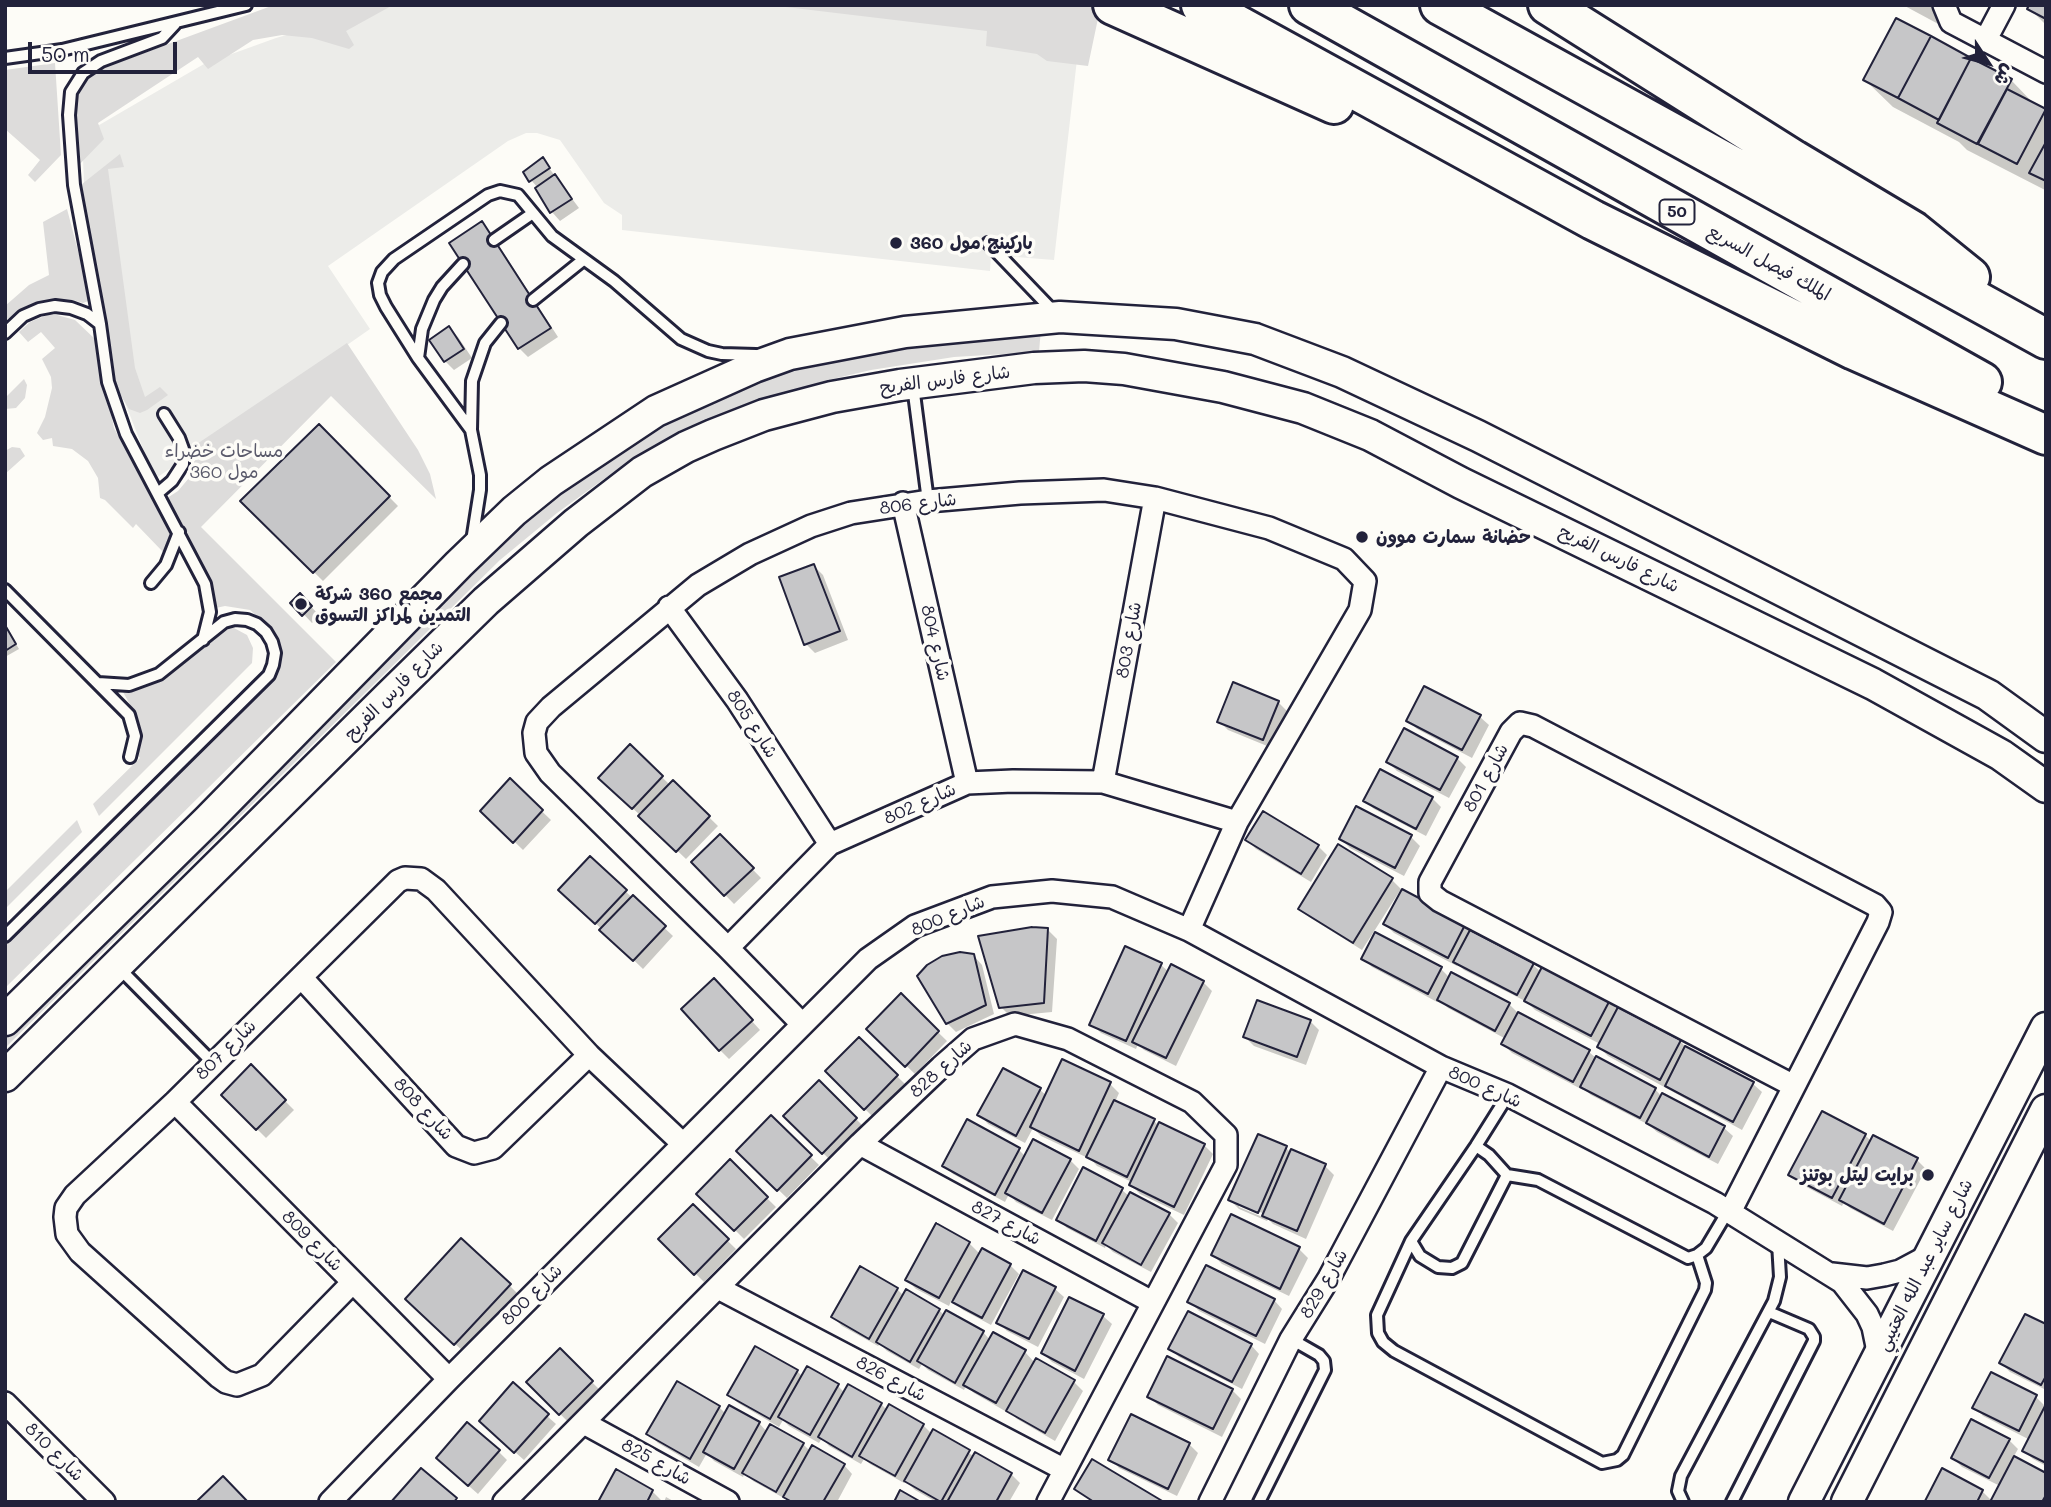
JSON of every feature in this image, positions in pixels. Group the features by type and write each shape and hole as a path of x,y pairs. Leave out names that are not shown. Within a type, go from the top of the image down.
{"highway":[{"path":"1113,5 1593,220 1854,349 2046,435"},
{"path":"1201,5 1593,220"},
{"name":"الملك فيصل السريع","path":"1309,5 2046,418"},
{"path":"1440,5 2046,338"},
{"path":"1548,5 1794,160 1913,231 2046,338"}],"street":[{"path":"1944,5 1951,22 2046,72"},
{"path":"1985,41 2004,5"},
{"path":"5,1020 185,843 470,553 551,481 656,411 790,354 905,332 1060,317 1189,326 1255,339 1342,372 1478,436 1988,695 2046,737"},
{"name":"شارع فارس الفريح","path":"5,1076 486,601 576,523 642,472 685,447 764,415 832,397 913,383 1034,368 1084,366 1124,369 1223,387 1303,408 1370,435 1461,483 1873,684 2001,755 2046,787"},
{"name":"شارع 806","path":"802,1024 550,773 535,747 535,727 542,716 698,584 811,526 851,513 903,503 1020,493 1104,490 1155,498 1269,528 1344,559 1365,581 1360,610 1237,822 1189,930"},
{"name":"شارع 803","path":"1103,782 1155,498"},
{"name":"شارع 804","path":"903,503 967,783"},
{"name":"شارع 805","path":"669,607 737,700 830,844"},
{"name":"شارع 801","path":"1729,1212 1794,1086 1878,922 1881,912 1875,905 1533,726 1520,723 1511,732 1430,882 1430,893 1794,1086"},
{"name":"شارع 802","path":"728,948 830,844 967,783 1103,782 1237,822"},
{"path":"185,843 183,864 191,873 200,876 211,874"},
{"name":"شارع 807","path":"353,1282 262,1375 237,1385 219,1377 80,1252 71,1242 65,1226 66,1208 70,1201 398,881 405,878 421,880 436,890 589,1055 683,1143"},
{"name":"شارع 800","path":"330,1502 868,959 915,926 992,897 1052,891 1112,897 1189,930 1441,1067 1508,1095 1729,1212 1832,1274 1852,1292 1873,1327 1879,1356"},
{"path":"131,896 148,893 159,901 161,909 156,929"},
{"name":"شارع 808","path":"301,977 456,1146 474,1153 493,1148 589,1055"},
{"name":"شارع 828","path":"504,1502 860,1144 973,1039 1015,1024 1068,1039 1192,1102 1226,1135 1226,1165 1048,1502"},
{"name":"شارع ساير عبد الله العتيبي","path":"1804,1502 2046,1028"},
{"name":"شارع 829","path":"1210,1502 1291,1339 1329,1278 1441,1067"},
{"name":"شارع 809","path":"174,1102 449,1379"},
{"path":"1847,1502 2046,1110"},
{"name":"شارع 827","path":"860,1144 1152,1302"},
{"name":"شارع 800","path":"1832,1274 1867,1278 1884,1275 1900,1271 1931,1254"},
{"name":"شارع 826","path":"718,1288 1065,1470"},
{"name":"شارع 810","path":"5,1403 104,1502"},
{"name":"شارع 825","path":"584,1423 728,1502"}],"lane":[{"path":"5,58 62,50 246,5"},
{"path":"175,24 162,38 91,66 76,82 71,92 69,114 74,185 100,324 102,353 116,410 205,584 210,612 203,640"},
{"path":"471,430 418,358 380,295 378,283 382,272 394,259 488,195 500,191 518,195 552,236 614,281 666,328 694,346 736,356 790,354"},
{"path":"494,240 533,213"},
{"path":"988,243 1060,317"},
{"path":"533,300 583,260"},
{"path":"418,358 422,329 433,300 463,264"},
{"path":"5,333 23,316 38,309 55,306 87,314 100,324"},
{"path":"470,553 480,490 478,460 471,430 470,396 475,369 485,343 501,323"},
{"path":"913,383 928,501"},
{"path":"158,493 172,481 183,464 183,449 179,438 164,414"},
{"path":"151,583 166,565 179,532"},
{"path":"5,590 129,715 135,736 130,757"},
{"path":"5,936 269,675 274,665 272,642 267,632 257,624 235,619 224,622 159,674 145,681 129,685 98,683"},
{"path":"117,967 213,1063"},
{"path":"1508,1095 1411,1241 1377,1315 1378,1333 1383,1342 1394,1351 1602,1463 1617,1460 1623,1455 1705,1290 1706,1283 1697,1255"},
{"path":"1476,1146 1489,1155 1507,1175 1538,1180 1688,1258 1706,1248 1729,1212"},
{"path":"1411,1241 1420,1256 1438,1267 1451,1268 1462,1263 1507,1175"},
{"path":"1683,1502 1678,1491 1681,1476 1769,1312 1780,1277 1778,1241"},
{"path":"1732,1502 1814,1341 1809,1329 1769,1312"},
{"path":"1259,1502 1325,1370 1324,1361 1319,1355 1291,1339"}],"shaded area":[{"name":"باركينج مول 360","path":"393,5 803,5 1079,42 1054,260 991,255 990,271 622,230 622,215 604,203 560,140 537,133 526,133 508,141 328,266 370,329 155,479 120,390 101,312 85,206 82,135 204,64 276,38"}],"green space":[{"path":"274,5 393,5 346,31 354,45 349,49 312,38 282,35 253,40 208,69 198,57 98,123 104,139 75,169 70,104 84,78 95,71"},
{"path":"769,5 1085,5 1100,9 1088,66 1047,61 1037,54 986,46 987,31"},
{"path":"55,63 61,155 35,182 28,175 40,160 5,129 5,70"},
{"name":"مساحات خضراء 360 مول","path":"120,154 124,167 108,169 135,368 145,397 160,387 168,395 140,413 129,409 115,386 97,263 77,188"},
{"path":"67,209 91,300 83,303 51,299 30,307 17,317 5,319 5,306 29,285 49,275 43,222"},
{"name":"مساحات خضراء 360 مول","path":"47,315 75,320 96,340 114,428 172,538 163,552 136,524 133,528 100,498 98,478 88,461 72,449 53,446 52,438 43,440 37,433 45,417 52,388 51,377 42,359 55,348 41,332 28,342 19,332 30,322"},
{"path":"1041,329 1039,352 954,357 871,370 824,381 766,400 630,463 604,479 500,560 5,1048 5,1017 475,554 646,430 761,378 849,352"},
{"name":"مساحات خضراء 360 مول","path":"347,343 418,450 430,474 436,499 331,396 201,527 336,662 5,988 5,941 270,677 272,632 250,610 225,606 211,609 200,564 164,500 178,491 189,478 194,463 194,446"},
{"path":"24,379 27,385 25,398 16,408 5,409 5,398"},
{"path":"12,447 20,448 25,456 5,474 5,451"},
{"path":"223,628 234,628 247,635 253,648 252,663 99,816 93,804 140,758 137,754 141,739 139,721 123,692 143,688 164,678"},
{"path":"77,820 82,832 5,909 5,892"}],"building":[{"path":"2029,5 2046,5 2046,19 2027,9"},
{"path":"1896,18 1931,36 1898,98 1863,80"},
{"path":"1931,36 1971,58 1939,120 1898,98"},
{"path":"1971,58 2012,79 1977,144 1937,123"},
{"path":"2007,89 2046,109 2017,164 1978,144"},
{"path":"2046,142 2046,181 2029,173"},
{"path":"543,157 550,168 529,182 523,172"},
{"path":"555,174 572,199 550,213 535,188"},
{"path":"482,221 551,328 518,349 449,243"},
{"path":"449,326 464,349 444,362 429,340"},
{"path":"319,424 390,496 313,573 240,501"},
{"path":"814,564 840,631 804,645 779,577"},
{"name":"مجمع 360 شركة التمدين لمراكز التسوق","path":"300,593 312,606 302,616 290,603"},
{"path":"5,625 16,644 5,651"},
{"path":"1233,682 1279,701 1263,740 1217,722"},
{"path":"1424,686 1481,715 1462,750 1406,721"},
{"path":"1404,728 1458,757 1440,790 1386,762"},
{"path":"630,744 663,776 632,809 598,778"},
{"path":"1380,769 1433,797 1416,829 1363,801"},
{"path":"510,778 543,810 513,843 480,811"},
{"path":"673,780 710,816 676,852 638,816"},
{"path":"1356,806 1412,835 1395,868 1339,839"},
{"path":"1263,811 1319,845 1301,874 1245,840"},
{"path":"720,834 754,868 724,896 691,862"},
{"path":"1338,844 1393,878 1353,943 1298,909"},
{"path":"590,856 627,890 595,924 558,890"},
{"path":"1402,889 1466,923 1448,958 1383,924"},
{"path":"633,895 666,926 633,961 599,930"},
{"path":"1032,927 1048,928 1044,1003 999,1008 978,936"},
{"path":"1470,930 1534,963 1517,995 1453,962"},
{"path":"1375,932 1442,967 1428,994 1361,959"},
{"path":"1125,946 1162,963 1126,1041 1089,1025"},
{"path":"960,952 974,954 986,1005 946,1024 917,976 927,965 942,956"},
{"path":"1171,964 1204,981 1166,1058 1132,1042"},
{"path":"1543,965 1610,1000 1591,1036 1524,1001"},
{"path":"1451,972 1510,1003 1495,1031 1437,1000"},
{"path":"714,978 753,1020 719,1051 681,1009"},
{"path":"901,993 939,1031 905,1067 866,1029"},
{"path":"1257,1000 1311,1020 1297,1057 1243,1037"},
{"path":"1618,1007 1681,1040 1660,1080 1597,1047"},
{"path":"1518,1012 1590,1050 1573,1082 1501,1044"},
{"path":"859,1037 898,1075 864,1110 825,1071"},
{"path":"1685,1046 1754,1082 1733,1122 1665,1086"},
{"path":"1596,1056 1656,1088 1640,1118 1580,1087"},
{"path":"1062,1059 1111,1082 1079,1151 1030,1127"},
{"path":"251,1064 286,1100 256,1130 221,1095"},
{"path":"1003,1068 1041,1088 1016,1136 977,1115"},
{"path":"819,1080 857,1118 822,1154 783,1116"},
{"path":"1662,1093 1725,1126 1709,1157 1646,1123"},
{"path":"1114,1100 1155,1119 1127,1177 1086,1157"},
{"path":"1822,1111 1866,1134 1832,1198 1788,1175"},
{"path":"771,1115 812,1155 777,1191 736,1151"},
{"path":"967,1119 1020,1148 995,1195 942,1166"},
{"path":"1159,1122 1205,1144 1174,1207 1129,1185"},
{"path":"1258,1134 1287,1146 1258,1213 1228,1200"},
{"path":"1873,1135 1918,1158 1884,1224 1839,1200"},
{"path":"1033,1139 1071,1159 1042,1213 1005,1193"},
{"path":"1291,1149 1326,1164 1297,1231 1262,1216"},
{"path":"730,1159 768,1197 734,1231 696,1194"},
{"path":"1083,1167 1123,1188 1096,1241 1056,1220"},
{"path":"1130,1192 1170,1213 1141,1265 1102,1243"},
{"path":"693,1204 729,1239 694,1275 658,1239"},
{"path":"1231,1214 1300,1247 1280,1289 1211,1255"},
{"path":"936,1223 970,1242 939,1298 905,1280"},
{"path":"461,1238 511,1284 454,1345 405,1299"},
{"path":"982,1248 1011,1264 982,1318 952,1302"},
{"path":"1206,1265 1275,1299 1256,1336 1187,1302"},
{"path":"860,1266 898,1288 869,1339 831,1317"},
{"path":"1023,1270 1056,1287 1029,1339 996,1323"},
{"path":"906,1289 940,1309 910,1362 876,1342"},
{"path":"1069,1297 1104,1314 1075,1371 1041,1353"},
{"path":"946,1310 984,1331 955,1383 917,1361"},
{"path":"1188,1311 1252,1344 1232,1382 1168,1349"},
{"path":"2025,1314 2046,1324 2046,1376 2041,1385 1999,1363"},
{"path":"993,1332 1026,1350 996,1403 963,1385"},
{"path":"755,1346 798,1370 770,1419 727,1395"},
{"path":"560,1348 593,1381 559,1415 526,1382"},
{"path":"1167,1356 1233,1389 1213,1429 1147,1397"},
{"path":"1036,1358 1075,1380 1045,1433 1006,1411"},
{"path":"807,1366 839,1384 810,1435 778,1417"},
{"path":"1991,1372 2037,1395 2019,1431 1972,1408"},
{"path":"677,1381 720,1406 690,1459 646,1434"},
{"path":"513,1382 549,1414 514,1453 479,1421"},
{"path":"848,1384 882,1403 852,1457 818,1437"},
{"path":"889,1404 924,1424 895,1476 859,1456"},
{"path":"729,1405 760,1422 734,1469 703,1452"},
{"path":"2046,1406 2046,1463 2022,1451"},
{"path":"1131,1414 1190,1443 1168,1489 1108,1460"},
{"path":"1971,1419 2010,1439 1989,1478 1951,1458"},
{"path":"467,1422 500,1450 468,1486 436,1458"},
{"path":"770,1424 804,1443 776,1492 742,1473"},
{"path":"933,1429 970,1450 941,1502 904,1481"},
{"path":"812,1445 845,1464 823,1502 792,1502 783,1497"},
{"path":"975,1452 1012,1473 996,1502 947,1502"},
{"path":"2014,1456 2046,1473 2046,1495 2042,1502 1990,1502"},
{"path":"1092,1459 1164,1502 1094,1502 1074,1489"},
{"path":"421,1468 457,1498 454,1502 391,1502"},
{"path":"1942,1468 1983,1490 1977,1502 1925,1501"},
{"path":"616,1469 653,1490 647,1502 598,1502"},
{"path":"223,1476 248,1502 196,1502"},
{"path":"900,1490 921,1502 894,1502"}],"place":[{"name":"باركينج مول 360","path":"896,243"},
{"name":"حضانة سمارت موون","path":"1362,537"},
{"name":"مجمع 360 شركة التمدين لمراكز التسوق","path":"301,604"},
{"name":"برايت ليتل بوتنز","path":"1928,1175"}]}
